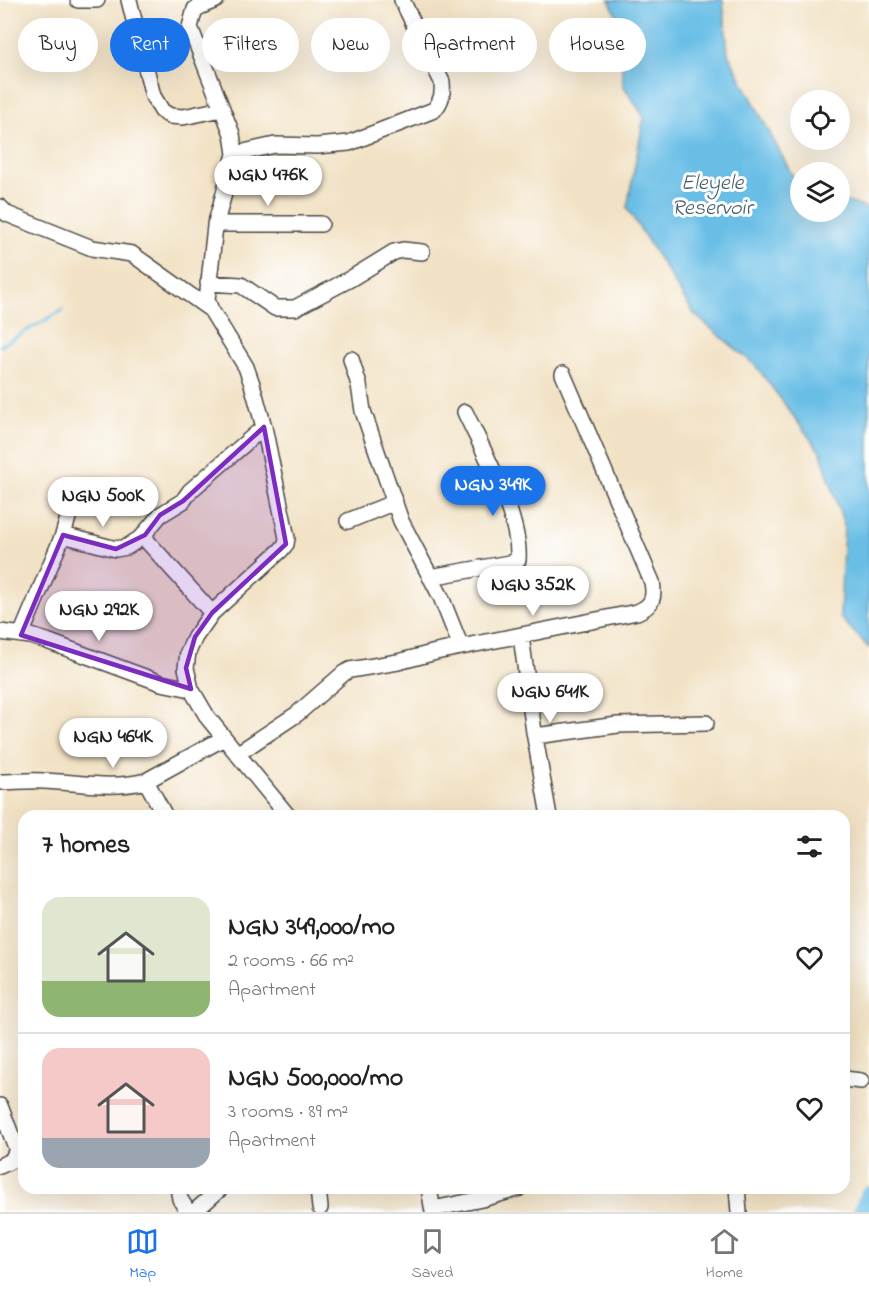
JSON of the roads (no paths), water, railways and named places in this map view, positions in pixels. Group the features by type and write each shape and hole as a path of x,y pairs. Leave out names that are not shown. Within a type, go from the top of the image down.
{"street":[{"path":"78,0 97,0"},
{"path":"129,0 153,96 162,111 170,116 183,117 222,109"},
{"path":"216,0 195,9 190,27 232,134 236,154 215,224 207,300 210,310 246,367 252,384 264,428 287,538 285,544 212,614 195,637 188,652 186,668 191,689 208,718 283,810"},
{"path":"236,154 275,145 317,146 349,143 434,110 440,104 443,92 442,82 402,0"},
{"path":"0,207 7,214 92,248 132,254 172,280 210,310"},
{"path":"215,224 321,224"},
{"path":"208,283 241,285 275,308 295,308 394,252 403,250 422,252"},
{"path":"351,359 359,385 363,411 409,539 449,613 461,647"},
{"path":"237,754 297,714 344,673 357,668 388,664 637,612 646,608 652,601 654,593 652,582 562,374"},
{"path":"430,577 508,564 518,560 514,528 505,497 465,412"},
{"path":"63,534 116,549 127,547 145,535 160,515 183,501 189,491 264,428"},
{"path":"348,520 395,502"},
{"path":"21,635 63,534 72,504"},
{"path":"145,535 147,541 212,614"},
{"path":"0,632 47,641 161,683 191,689"},
{"path":"521,636 548,810"},
{"path":"535,736 618,725 706,723"},
{"path":"0,782 133,784 146,781 224,738"},
{"path":"146,781 162,810"},
{"path":"850,1080 861,1081"},
{"path":"0,1106 18,1139"},
{"path":"0,1166 12,1160 18,1149"},
{"path":"179,1194 188,1212"},
{"path":"194,1212 214,1194"},
{"path":"319,1194 320,1208"},
{"path":"430,1194 433,1210 499,1194"},
{"path":"738,1194 739,1212"}],"water":[{"name":"Eleyele Reservoir","path":"609,0 723,0 728,54 790,171 790,222 850,222 850,202 869,209 869,648 840,617 844,525 821,453 756,366 694,314 627,208 644,117 623,85 622,72 646,72 646,18 618,18"}],"waterway":[{"path":"0,346 63,310"},
{"path":"862,1212 869,1195"}]}
